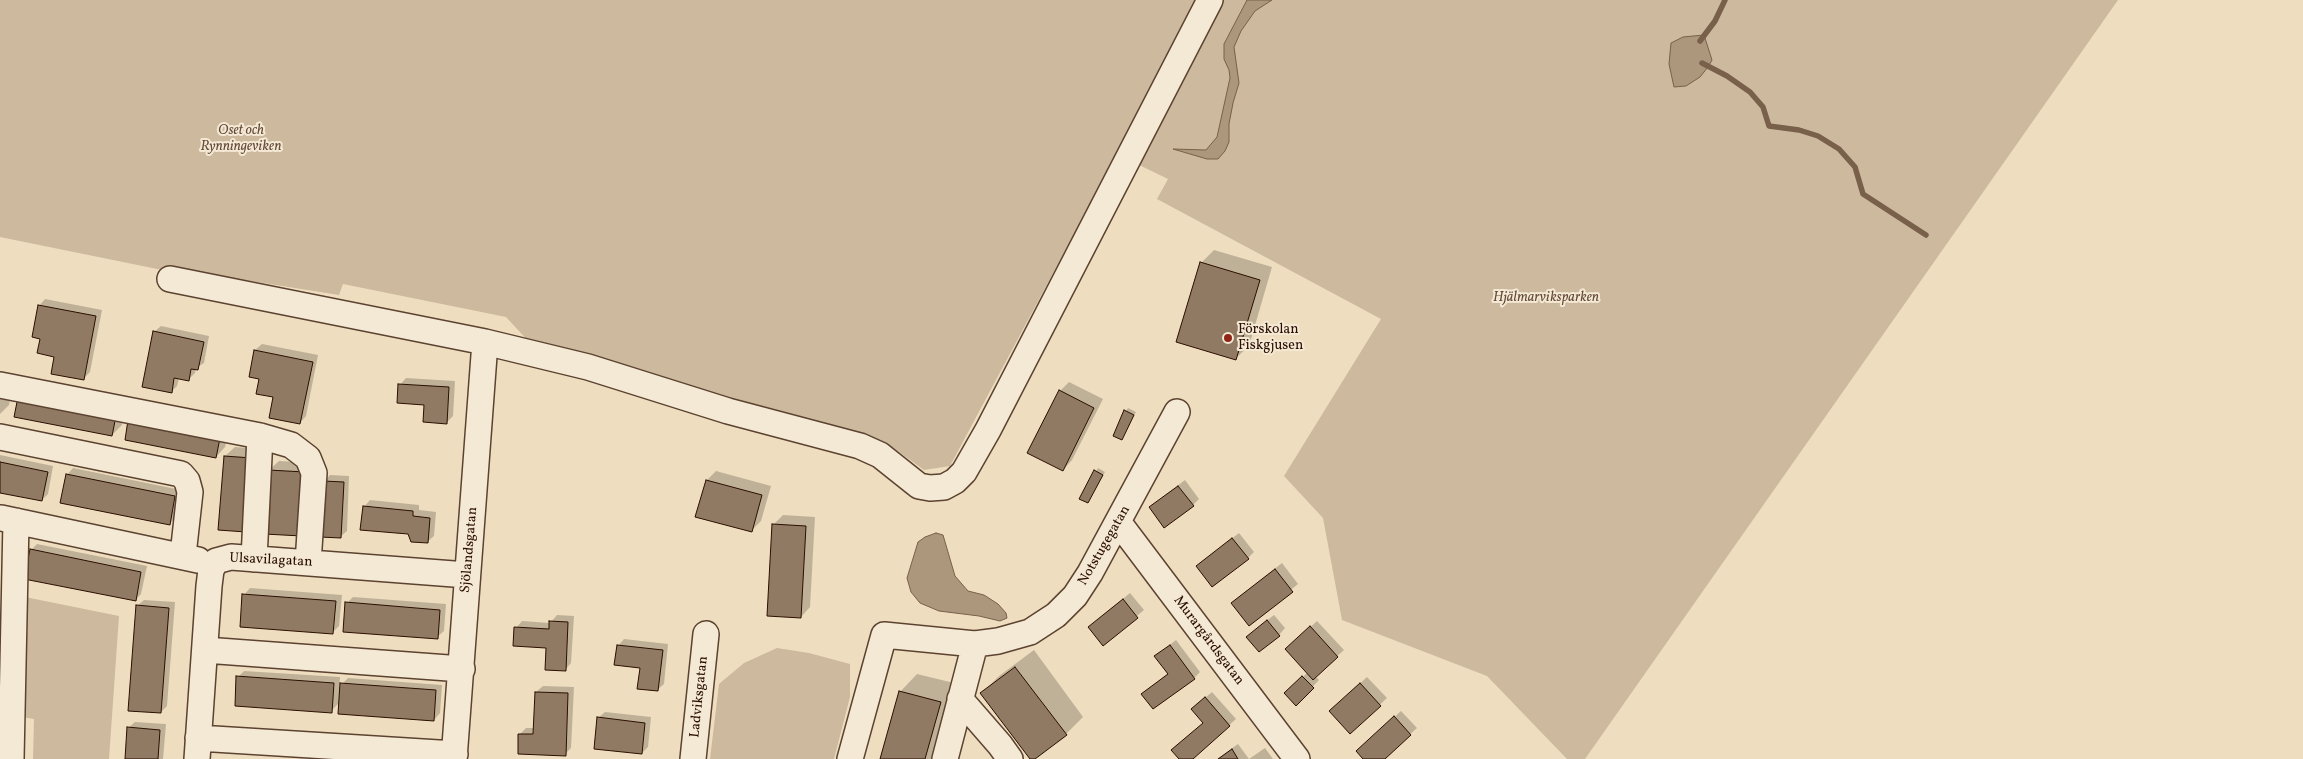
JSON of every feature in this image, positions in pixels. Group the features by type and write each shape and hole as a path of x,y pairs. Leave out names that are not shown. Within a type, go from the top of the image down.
{"street":[{"path":"170,279 485,342 588,367 728,411 860,446 880,455 919,486 930,488 950,484 964,472 988,430 1210,0"},
{"name":"Sjölandsgatan","path":"454,757 462,669 467,575 479,447 485,342"},
{"path":"0,385 260,436 291,445 308,458 314,473 308,563"},
{"name":"Notstugegatan","path":"850,759 884,635 975,644 998,641 1030,632 1056,615 1082,587 1119,523 1177,412"},
{"path":"254,559 260,436"},
{"path":"0,437 181,474 188,481 190,492 183,555"},
{"path":"11,759 8,519 183,555 213,564"},
{"name":"Murargårdsgatan","path":"1119,523 1297,759"},
{"name":"Ulsavilagatan","path":"197,748 213,564 220,559 254,559 467,575"},
{"name":"Ladviksgatan","path":"693,759 706,634"},
{"path":"945,759 975,644"},
{"path":"205,650 462,669"},
{"path":"960,699 1010,759"},
{"path":"197,748 454,757"}],"green space":[{"name":"Oset och Rynningeviken","path":"0,0 1199,0 950,466 924,470 895,449 530,343 506,317 343,284 339,295 175,269 172,272 0,237"},
{"name":"Hjälmarviksparken","path":"1220,0 2118,0 1585,759 1567,759 1487,676 1342,620 1323,518 1284,476 1381,319 1157,199 1168,179 1135,163"},
{"path":"25,597 119,616 109,759 33,759 34,719 21,717"},
{"path":"777,648 809,653 850,664 850,697 834,759 710,759 719,684 744,663"}],"shaded area":[{"path":"1247,0 1272,0 1255,11 1241,31 1234,47 1239,83 1229,124 1229,142 1225,151 1218,159 1207,159 1173,149 1206,150 1217,137 1230,78 1224,59 1224,44"},
{"path":"1704,35 1712,60 1708,67 1700,77 1686,86 1674,87 1669,64 1671,43 1683,37"},
{"path":"936,533 943,535 955,576 968,591 984,595 998,604 1006,613 1007,618 1000,621 979,616 939,611 920,603 911,592 907,578 918,542"}],"building":[{"path":"1200,262 1260,280 1236,360 1176,342"},
{"path":"38,305 96,316 84,380 51,374 54,357 37,353 40,339 32,337"},
{"path":"153,331 204,342 198,370 191,369 189,381 174,378 172,393 142,387"},
{"path":"254,350 313,362 300,424 269,418 273,397 256,394 259,379 249,377"},
{"path":"398,384 449,387 447,424 423,422 424,405 397,403"},
{"path":"1059,390 1094,408 1063,471 1027,453"},
{"path":"18,397 116,416 112,436 14,417"},
{"path":"1124,410 1134,415 1122,440 1113,436"},
{"path":"128,420 220,438 216,458 125,440"},
{"path":"224,456 252,458 246,532 218,530"},
{"path":"0,462 48,472 42,501 0,493"},
{"path":"268,470 305,472 302,536 264,534"},
{"path":"1094,470 1103,475 1088,503 1079,499"},
{"path":"66,474 175,496 170,525 60,503"},
{"path":"706,480 762,495 752,532 695,517"},
{"path":"323,481 344,482 341,538 320,537"},
{"path":"1178,486 1194,506 1164,528 1149,507"},
{"path":"363,506 413,511 413,516 430,518 428,543 411,542 408,534 360,530"},
{"path":"772,524 806,526 801,618 767,616"},
{"path":"1232,538 1249,559 1212,587 1196,566"},
{"path":"30,549 141,572 136,601 24,579"},
{"path":"1275,569 1293,592 1249,626 1231,603"},
{"path":"242,594 336,601 333,634 240,627"},
{"path":"1123,599 1138,618 1103,646 1088,627"},
{"path":"345,602 440,610 438,639 343,632"},
{"path":"136,605 169,608 161,713 128,711"},
{"path":"1267,620 1280,636 1259,652 1246,637"},
{"path":"549,621 568,622 566,671 545,670 546,648 513,646 514,627 549,629"},
{"path":"1310,626 1338,657 1313,680 1285,649"},
{"path":"617,645 663,650 658,691 637,689 640,668 614,665"},
{"path":"1170,645 1195,679 1153,709 1141,694 1168,674 1154,656"},
{"path":"1015,667 1067,735 1035,759 1030,759 980,693"},
{"path":"236,676 334,683 332,713 235,706"},
{"path":"1302,676 1314,688 1296,706 1284,693"},
{"path":"340,683 436,690 434,721 338,714"},
{"path":"1360,683 1381,706 1350,734 1329,711"},
{"path":"899,691 941,702 925,759 880,759"},
{"path":"535,692 568,693 566,756 518,754 518,734 533,734"},
{"path":"1205,697 1230,726 1193,759 1179,759 1171,750 1203,723 1191,709"},
{"path":"1394,716 1411,735 1385,759 1363,759 1356,751"},
{"path":"597,717 645,723 642,754 594,749"},
{"path":"127,727 160,730 158,759 125,759"},
{"path":"1232,749 1238,759 1218,759"}],"waterway":[{"path":"1700,41 1715,21 1725,0"},
{"path":"1702,63 1727,76 1750,92 1763,107 1769,126 1799,130 1818,136 1839,149 1855,167 1863,194 1926,235"}],"place":[{"name":"Förskolan Fiskgjusen","path":"1228,338"}]}
